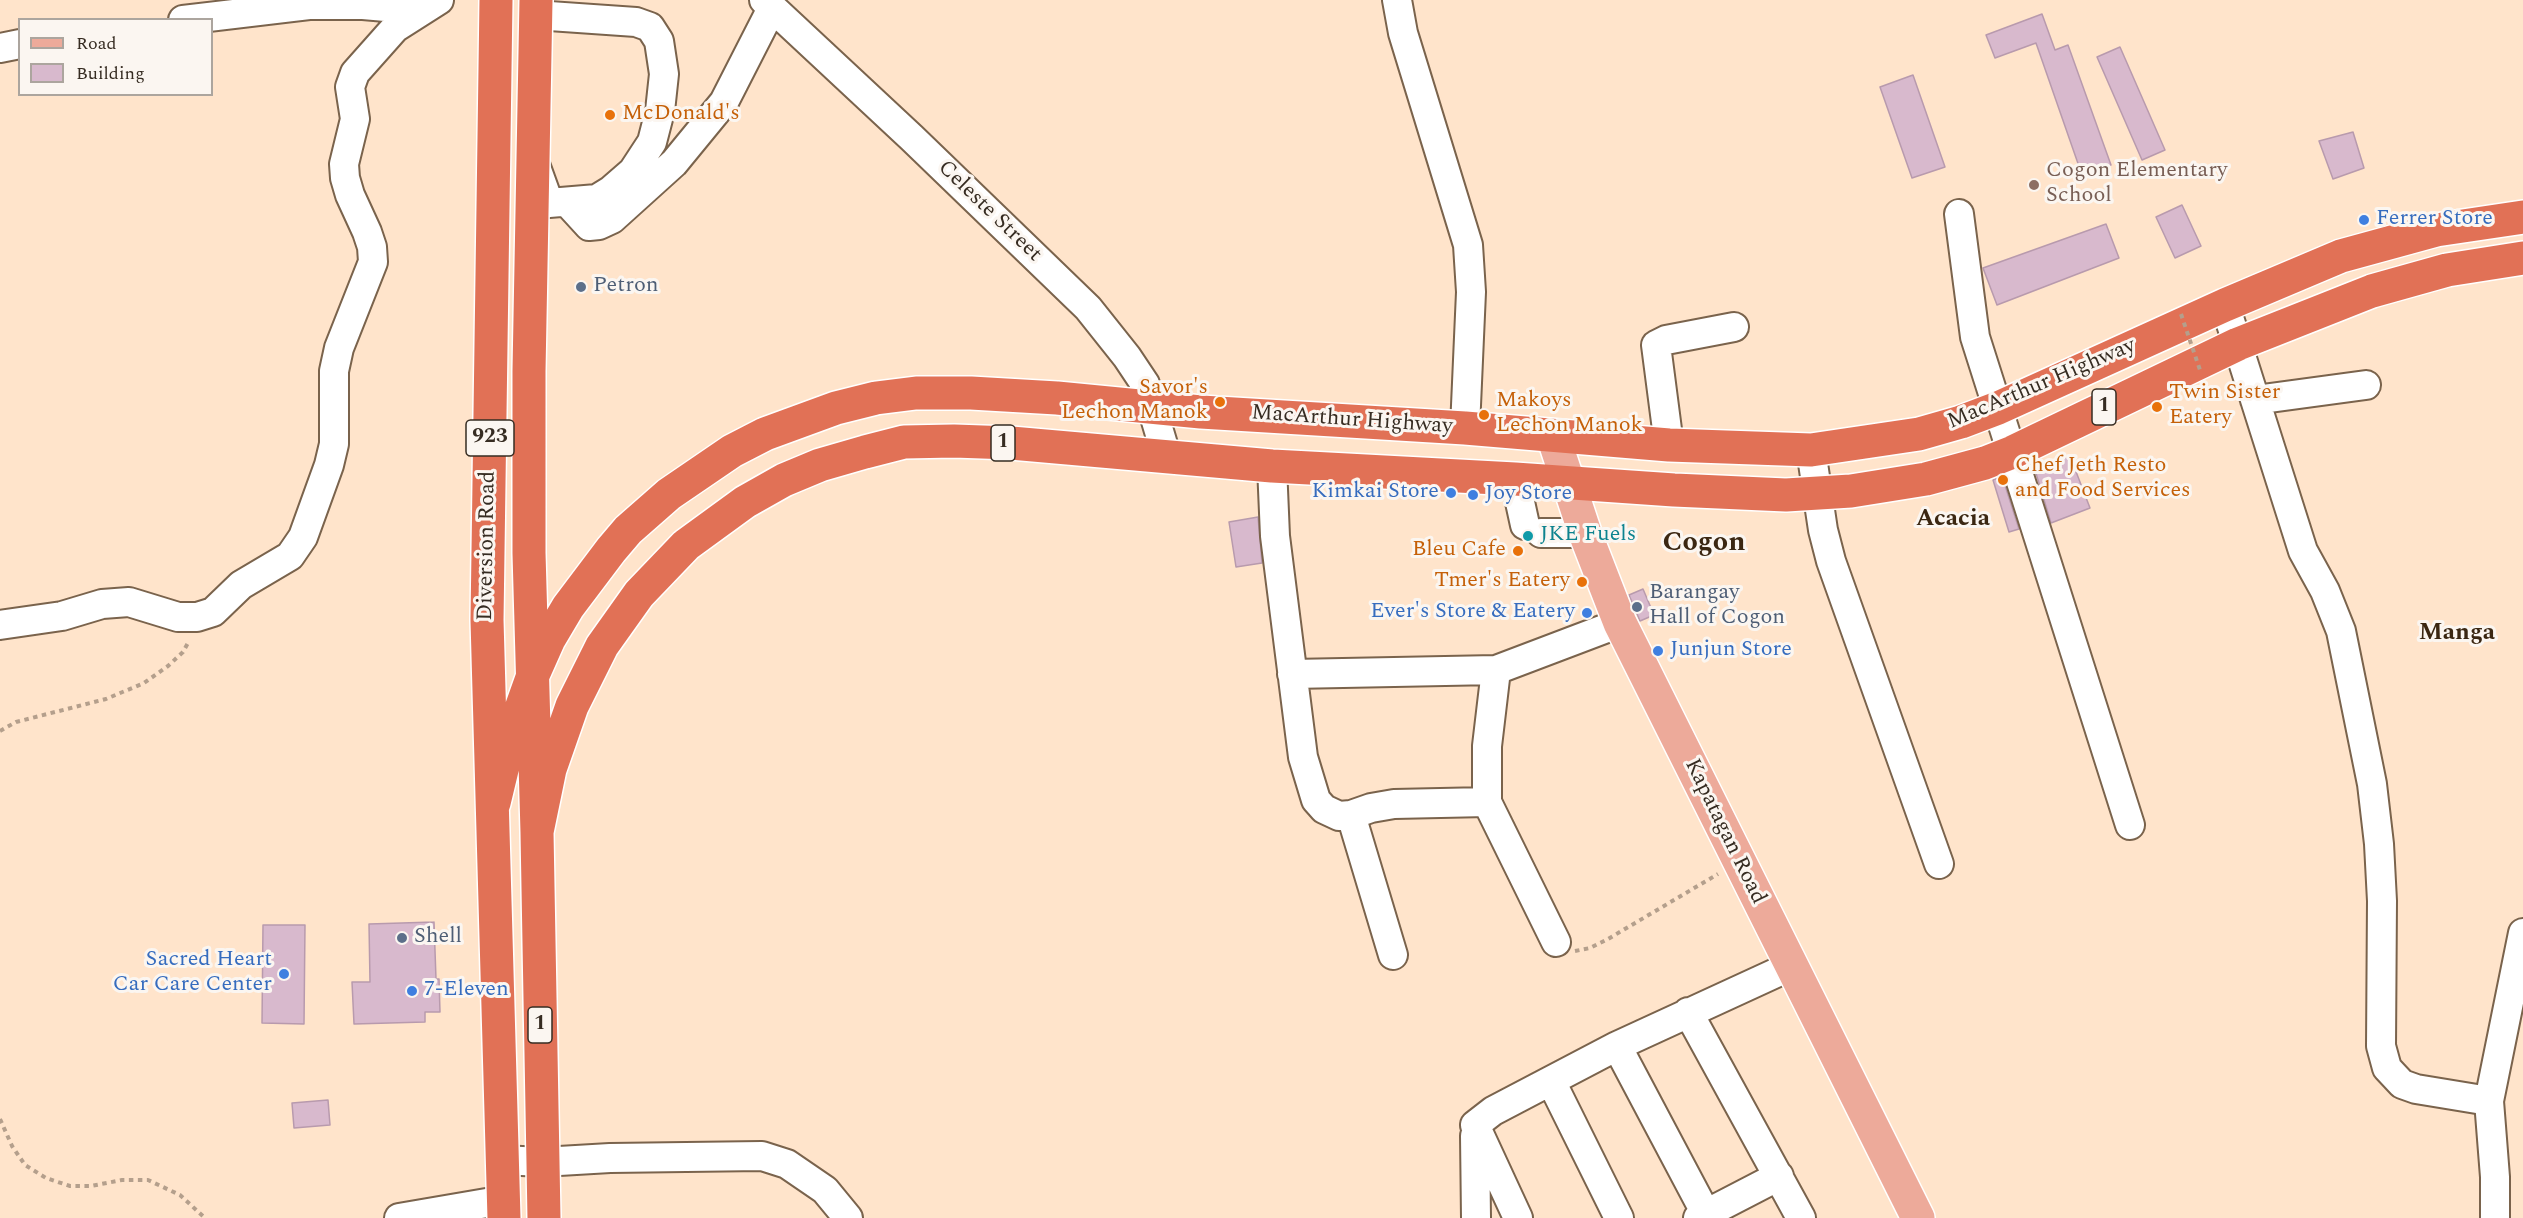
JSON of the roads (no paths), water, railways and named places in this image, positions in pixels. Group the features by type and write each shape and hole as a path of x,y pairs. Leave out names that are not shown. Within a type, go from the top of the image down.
{"highway":[{"name":"Diversion Road","path":"496,0 487,620 496,877"},
{"name":"Diversion Road","path":"535,8 529,371 529,552 537,832"},
{"name":"MacArthur Highway","path":"494,803 507,745 533,675 554,631 595,569 644,515 698,473 765,434 836,408 876,398 916,393 971,393 1669,445 1811,450 1919,434 1961,422 1998,408 2224,305 2341,256 2436,230 2523,217"},
{"name":"MacArthur Highway","path":"537,832 544,794 572,706 602,646 628,608 686,545 745,502 784,480 820,465 904,442 954,441 1011,443 1272,466 1736,494 1817,494 1851,491 1926,479 1975,466 2013,452 2238,344 2304,316 2383,288 2447,270 2523,258"},
{"path":"529,552 534,564 545,579 560,586 577,583 595,569"},
{"name":"1","path":"537,832 544,1218"},
{"name":"1","path":"496,877 504,1209"}],"main road":[{"name":"Kapatagan Road","path":"1553,436 1585,533 1620,622 1918,1218"}],"street":[{"path":"1396,0 1403,33 1468,245 1471,292 1465,428"},
{"path":"567,202 589,226 599,225 612,219 674,163 724,102 768,4"},
{"name":"Celeste Street","path":"768,4 912,138 1088,308 1127,357 1145,384 1167,458"},
{"path":"200,18 309,5 429,5"},
{"path":"0,625 62,616 102,604 129,602 178,618 197,617 213,612 241,585 290,556 303,537 334,444 334,371 339,348 373,262 372,247 367,232 345,178 344,164 355,119 350,87 355,73 395,28 429,5"},
{"path":"533,157 549,203 597,199 610,191 633,171 652,142 660,111 664,74 659,41 650,27 636,22 535,8"},
{"path":"0,48 18,44"},
{"path":"1959,214 1975,338 2130,825"},
{"path":"2224,305 2303,551 2325,591 2341,631 2362,726 2379,844 2382,901 2381,1046 2387,1068 2402,1084 2416,1089 2489,1101"},
{"path":"1669,445 1656,345 1666,340 1734,327"},
{"path":"2255,400 2366,385"},
{"path":"1811,450 1817,494 1831,561 1939,864"},
{"path":"1272,466 1275,536 1292,674 1303,757 1316,800 1324,809 1339,816 1394,804 1487,802"},
{"path":"1515,479 1533,529 1585,533"},
{"path":"1292,674 1496,670 1620,622"},
{"path":"1496,670 1487,746 1487,802 1556,942"},
{"path":"1352,815 1393,956"},
{"path":"2496,1218 2489,1101 2523,933"},
{"path":"1475,1125 1493,1111 1617,1046 1791,966"},
{"path":"1688,1012 1801,1218"},
{"path":"1617,1046 1702,1216 1779,1176"},
{"path":"1551,1081 1619,1218"},
{"path":"1475,1125 1476,1218"},
{"path":"1475,1125 1518,1218"},
{"path":"502,1160 542,1162 610,1158 762,1156 787,1164 825,1190 848,1218"},
{"path":"399,1218 504,1209"}],"place":[{"name":"McDonald's","path":"610,115"},
{"name":"Cogon Elementary School","path":"2034,185"},
{"name":"Ferrer Store","path":"2364,220"},
{"name":"Petron","path":"581,287"},
{"name":"Savor's Lechon Manok","path":"1220,402"},
{"name":"Twin Sister Eatery","path":"2157,407"},
{"name":"Makoys Lechon Manok","path":"1484,415"},
{"name":"Chef Jeth Resto and Food Services","path":"2003,480"},
{"name":"Kimkai Store","path":"1451,493"},
{"name":"Joy Store","path":"1473,495"},
{"name":"JKE Fuels","path":"1528,536"},
{"name":"Bleu Cafe","path":"1518,551"},
{"name":"Tmer's Eatery","path":"1582,582"},
{"name":"Barangay Hall of Cogon","path":"1637,607"},
{"name":"Ever's Store & Eatery","path":"1587,613"},
{"name":"Junjun Store","path":"1658,651"},
{"name":"Shell","path":"402,938"},
{"name":"Sacred Heart Car Care Center","path":"284,974"},
{"name":"7-Eleven","path":"412,991"}],"district":[{"name":"Acacia","path":"1953,520"},
{"name":"Cogon","path":"1704,545"},
{"name":"Manga","path":"2457,634"}]}
